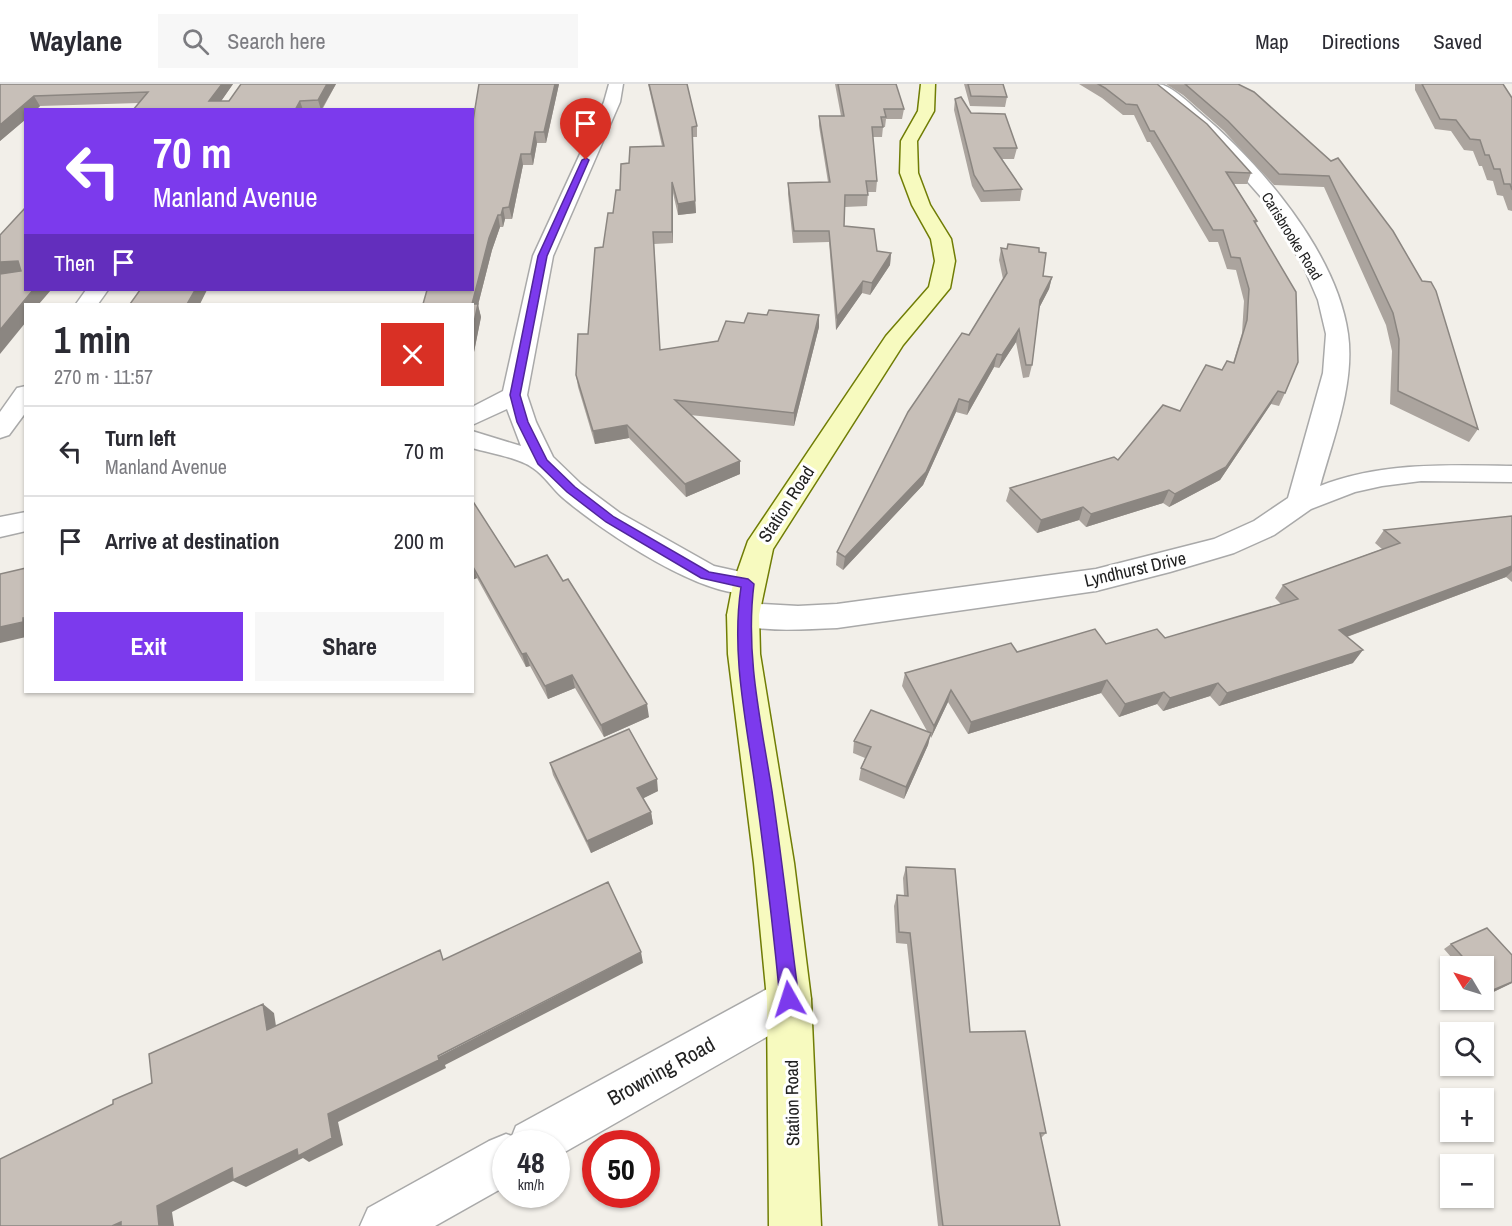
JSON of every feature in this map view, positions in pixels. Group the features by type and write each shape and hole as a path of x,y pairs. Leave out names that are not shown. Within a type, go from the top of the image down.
{"main road":[{"name":"Station Road","path":"795,1226 789,999 774,863 744,654 745,599 758,548 796,487 894,340 939,288 945,261 941,239 921,205 909,173 909,141 926,111 928,84"}],"street":[{"path":"542,461 523,422 515,395 543,256 612,102 616,84"},
{"name":"Carisbrooke Road","path":"1152,84 1190,110 1244,165 1277,207 1327,295 1337,335 1336,372 1301,503"},
{"path":"474,416 515,395"},
{"path":"0,430 24,396"},
{"path":"474,440 542,461"},
{"name":"Lyndhurst Drive","path":"542,461 571,490 610,520 745,599 798,618 837,616 1096,580 1224,546 1264,528 1301,503 1347,485 1382,477 1421,473 1512,474"},
{"path":"0,527 24,521"},
{"name":"Browning Road","path":"556,1130 789,999"},
{"path":"386,1226 492,1166"}],"building":[{"path":"0,84 222,84 209,101 229,101 241,84 327,84 318,100 300,101 296,108 135,108 148,92 34,96 0,125"},
{"path":"479,84 555,84 544,132 535,132 531,154 521,154 509,207 503,208 501,215 498,215 489,238 472,303 423,303 427,291 474,291 474,115"},
{"path":"649,84 687,84 697,126 692,127 695,201 678,204 672,182 672,232 653,232 660,350 718,341 726,321 744,323 748,313 767,315 769,310 819,315 794,413 675,400 740,461 685,484 627,425 593,431 576,375 578,334 588,334 595,248 603,247 608,213 613,213 616,190 620,190 621,164 629,163 630,147 664,146"},
{"path":"838,84 896,84 904,109 884,109 886,117 881,117 883,127 872,127 877,181 866,181 868,195 845,195 844,226 874,229 877,251 891,253 872,283 863,281 837,317 829,231 794,231 788,183 830,182 819,116 844,116"},
{"path":"968,84 1003,84 1007,97 971,96"},
{"path":"1098,84 1157,84 1207,124 1251,173 1226,172 1257,221 1254,221 1296,292 1298,362 1285,393 1278,391 1226,467 1175,494 1169,490 1091,514 1083,507 1041,520 1010,488 1114,457 1118,460 1163,405 1180,411 1206,365 1222,370 1227,361 1234,363 1247,320 1249,289 1240,258 1231,257 1223,230 1213,230 1154,131 1150,131 1137,105 1126,104"},
{"path":"1185,84 1238,84 1254,92 1331,161 1338,158 1393,231 1422,281 1431,282 1436,291 1478,429 1398,391 1399,339 1393,313 1329,176 1279,174 1228,121"},
{"path":"1422,84 1503,84 1512,98 1512,190 1510,184 1504,184 1500,169 1494,169 1489,155 1485,155 1480,140 1470,139 1456,120 1440,119"},
{"path":"961,97 971,113 1005,114 1017,148 994,148 1022,189 984,191 974,175 955,99"},
{"path":"24,209 24,291 32,291 0,330 0,274 21,271 18,261 0,262 0,235"},
{"path":"1008,244 1039,248 1039,252 1046,253 1043,276 1052,277 1040,300 1032,365 1026,365 1019,329 1002,355 997,354 969,402 959,399 926,472 845,557 837,552 908,412 962,333 969,335 1007,273 1001,248 1007,249"},
{"path":"139,291 194,291 188,303 131,303"},
{"path":"474,304 478,304 474,323"},
{"path":"474,503 515,567 547,555 563,581 568,579 647,704 601,725 572,675 545,686 526,653 522,654 474,569"},
{"path":"1512,516 1512,566 1339,630 1363,650 1227,693 1218,683 1170,698 1164,692 1125,704 1107,680 971,722 951,690 934,726 905,673 1011,643 1017,652 1095,629 1106,644 1157,629 1165,638 1298,599 1283,585 1400,543 1384,530"},
{"path":"24,568 23,622 0,627 0,574"},
{"path":"871,710 931,733 906,787 861,768 871,747 854,741"},
{"path":"629,729 657,779 637,788 651,812 587,841 550,763"},
{"path":"906,867 955,869 970,1032 1025,1031 1046,1133 1040,1133 1060,1226 943,1226 910,933 899,932 897,895 908,896"},
{"path":"608,882 641,952 438,1056 439,1060 328,1114 332,1138 298,1156 297,1149 233,1180 232,1168 157,1206 159,1226 121,1226 121,1222 112,1226 0,1226 0,1159 113,1104 113,1100 152,1083 149,1054 263,1004 267,1030 440,950 443,960"},
{"path":"1487,928 1512,955 1512,982 1494,990 1494,956 1462,956 1451,944"}],"route":[{"path":"586,160 543,256 515,395 523,422 542,461 571,490 610,520 706,575 748,584 743,615 744,654 774,863 789,999"}]}
